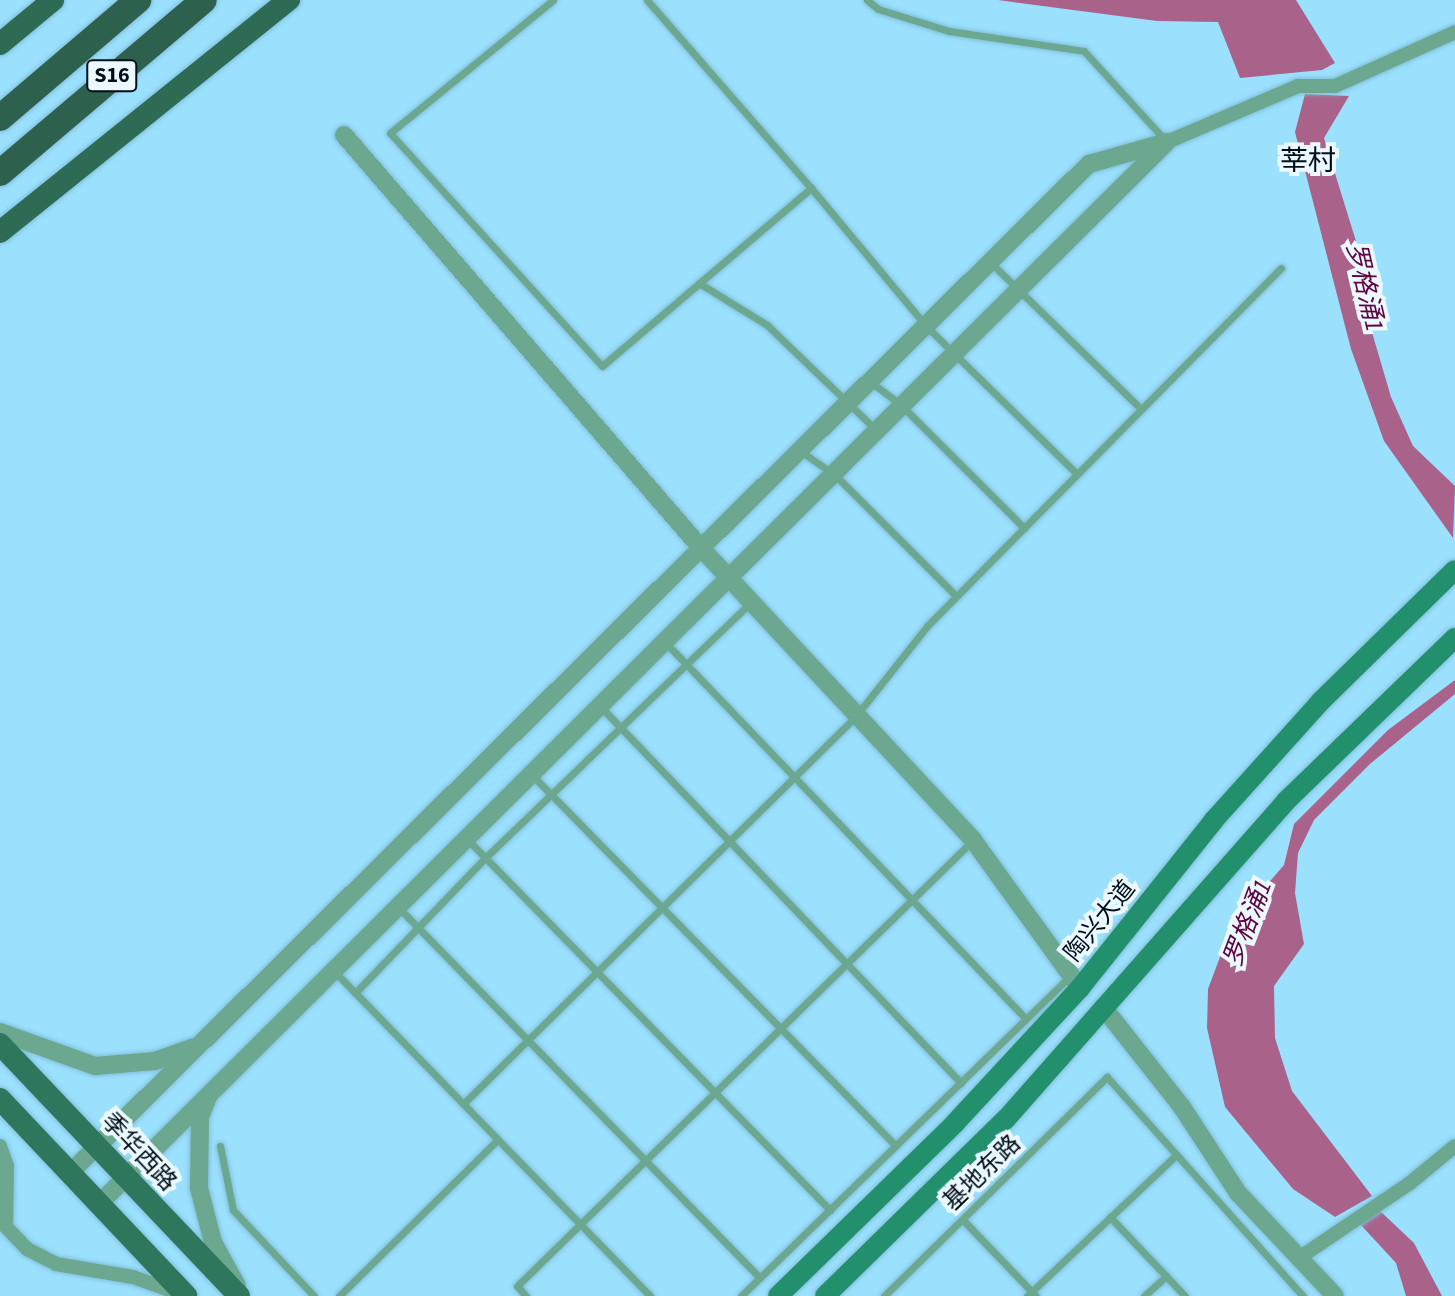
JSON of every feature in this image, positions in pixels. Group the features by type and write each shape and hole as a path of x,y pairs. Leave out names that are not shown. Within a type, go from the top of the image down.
{"highway":[{"path":"0,44 53,0"},
{"name":"S16","path":"0,118 138,0"},
{"name":"S16","path":"0,173 204,0"},
{"path":"0,232 289,0"}],"main road":[{"name":"陶兴大道","path":"778,1296 955,1123 1214,820 1321,701 1455,570"},
{"path":"825,1296 1006,1119 1286,801 1455,638"},
{"name":"季华西路","path":"0,1044 241,1296"},
{"path":"0,1099 186,1296"}],"street":[{"path":"70,1173 1089,164 1167,142 1298,86 1335,86 1455,32"},
{"path":"344,135 701,548 855,717 973,840 1076,981"},
{"path":"99,1204 1167,142"},
{"path":"1103,1007 1182,1107 1238,1193 1335,1296"},
{"path":"0,1032 95,1066 155,1061 200,1045"},
{"path":"210,1093 200,1117 199,1188 213,1242 241,1296"},
{"path":"0,1146 7,1166 3,1229 27,1249 56,1264 133,1277 186,1296"},
{"path":"1299,1258 1410,1183 1455,1146"}],"lane":[{"path":"553,0 390,133 602,366 811,188"},
{"path":"647,0 926,326 1077,474"},
{"path":"867,0 878,9 949,31 1084,51 1167,142"},
{"path":"990,263 1020,288 1141,409"},
{"path":"463,1104 855,717 956,596 1281,268"},
{"path":"699,283 767,325 847,405 877,430"},
{"path":"870,382 902,406 1024,528"},
{"path":"800,451 834,474 956,596"},
{"path":"355,993 416,926 751,602"},
{"path":"665,642 1026,1019"},
{"path":"600,706 961,1083"},
{"path":"531,774 896,1146"},
{"path":"466,839 830,1210"},
{"path":"526,1296 517,1286 973,840"},
{"path":"397,907 760,1278"},
{"path":"333,970 650,1296"},
{"path":"741,1296 1026,1019 1076,981"},
{"name":"基地东路","path":"884,1296 1107,1077 1175,1156"},
{"path":"339,1296 498,1139"},
{"path":"220,1146 233,1210 314,1296"},
{"path":"963,1220 1032,1295 1175,1156 1303,1296"},
{"path":"1110,1217 1185,1296"},
{"path":"1144,1296 1166,1276"}],"water":[{"path":"998,0 1296,0 1335,63 1322,70 1240,78 1218,22 1157,21"},
{"name":"罗格涌1","path":"1305,94 1349,96 1324,138 1369,283 1364,305 1391,397 1413,446 1455,486 1453,538 1384,441 1351,349 1295,132"},
{"name":"罗格涌1","path":"1455,680 1455,694 1370,764 1314,820 1298,853 1295,893 1304,944 1274,986 1275,1038 1292,1091 1372,1196 1335,1217 1293,1189 1225,1107 1207,1028 1208,989 1232,925 1284,865 1294,824 1388,730"},
{"path":"1378,1209 1414,1243 1442,1296 1406,1296 1396,1263 1360,1224"}],"district":[{"name":"莘村","path":"1308,161"}]}
